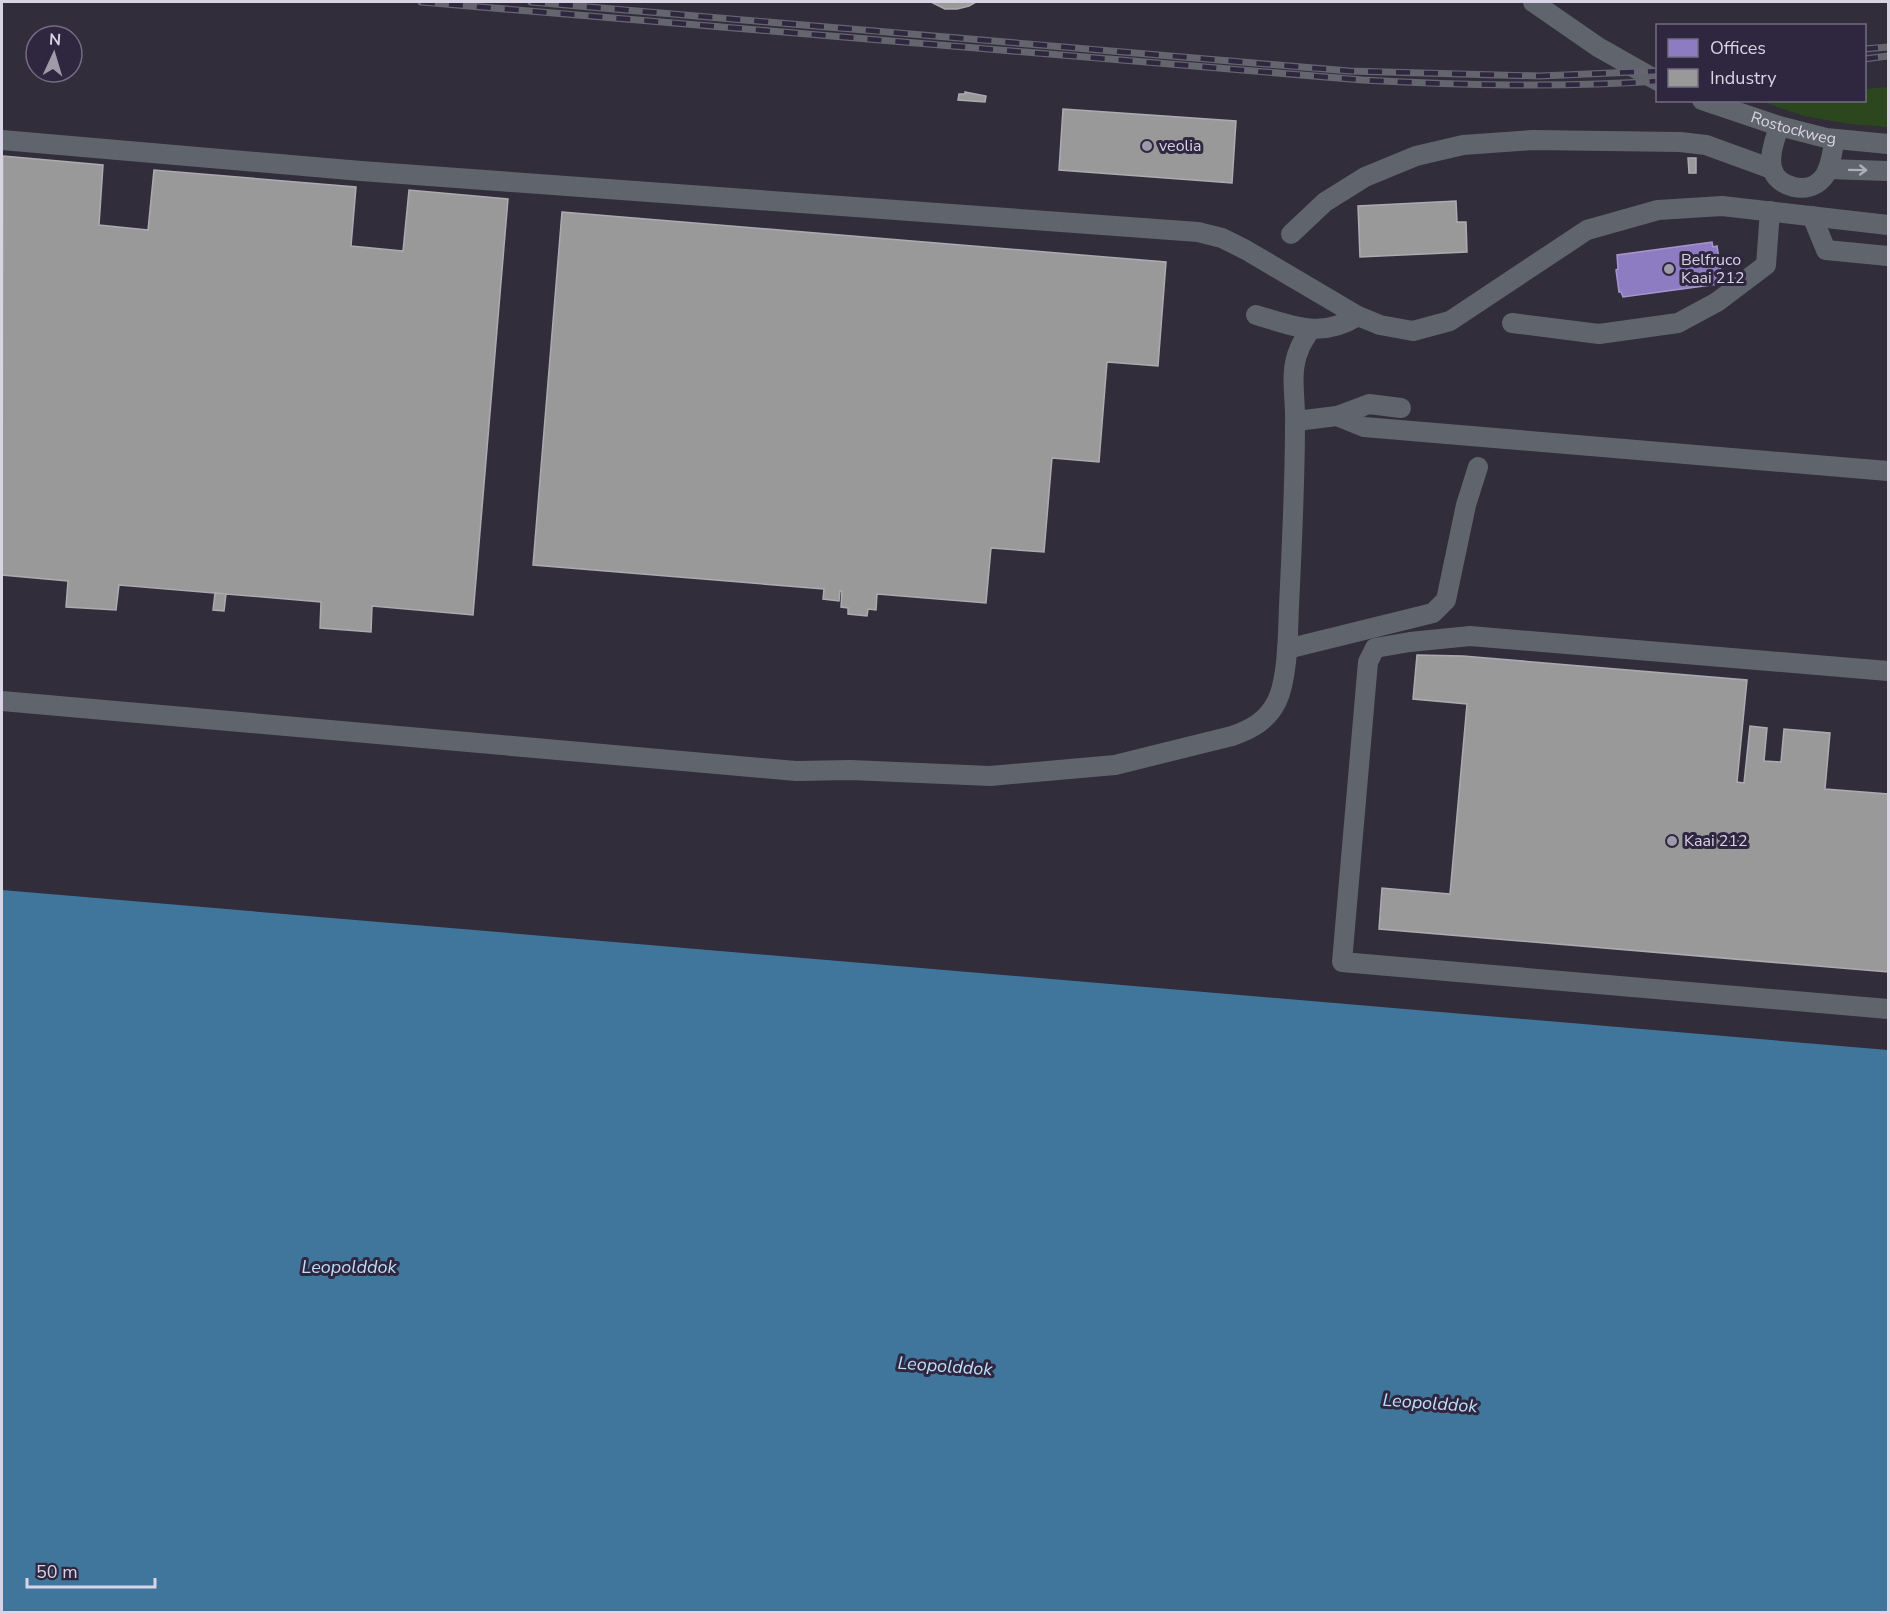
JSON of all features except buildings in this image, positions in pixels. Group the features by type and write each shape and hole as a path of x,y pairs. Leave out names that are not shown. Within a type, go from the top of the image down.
{"street":[{"path":"1533,2 1599,47 1656,80"},
{"name":"Rostockweg","path":"1708,102 1779,126 1835,139 1888,144"},
{"path":"1779,126 1771,155 1772,169 1778,180 1793,188 1810,188 1822,180 1828,169 1835,139"},
{"path":"2,140 361,171 1198,232 1222,238 1246,250 1358,315 1380,325 1413,331 1450,321 1587,230 1658,210 1722,206 1888,225"},
{"path":"1291,234 1325,202 1365,177 1416,156 1463,145 1533,140 1680,142 1706,145 1772,169"},
{"path":"1828,169 1888,171"},
{"path":"1792,213 1793,188"},
{"path":"1512,323 1599,334 1678,323 1718,302 1766,265 1770,211"},
{"path":"1812,216 1826,250 1888,256"},
{"path":"1256,315 1310,330 1345,324 1358,315"},
{"path":"2,701 796,771 851,770 990,776 1115,765 1247,731 1262,723 1278,699 1287,649 1296,421 1294,370 1298,351 1310,330"},
{"path":"1296,421 1337,416 1369,404 1401,408"},
{"path":"1337,416 1364,427 1888,471"},
{"path":"1287,649 1433,613 1446,600 1466,506 1478,467"},
{"path":"1888,670 1470,636 1375,648 1368,662 1342,962 1888,1009"}],"green space":[{"path":"1888,87 1888,127 1850,124 1804,116 1764,102 1866,102 1866,89"}],"water":[{"name":"Leopolddok","path":"2,890 1888,1050 1888,1612 2,1612"}],"railway":[{"path":"421,2 1362,80 1510,85 1656,81"},
{"path":"531,2 1349,71 1540,76 1656,71"},
{"path":"1866,49 1888,47"},
{"path":"1866,59 1888,56"}],"place":[{"name":"veolia","path":"1147,146"},
{"name":"Belfruco Kaai 212","path":"1669,269"},
{"name":"Kaai 212","path":"1672,841"}]}
